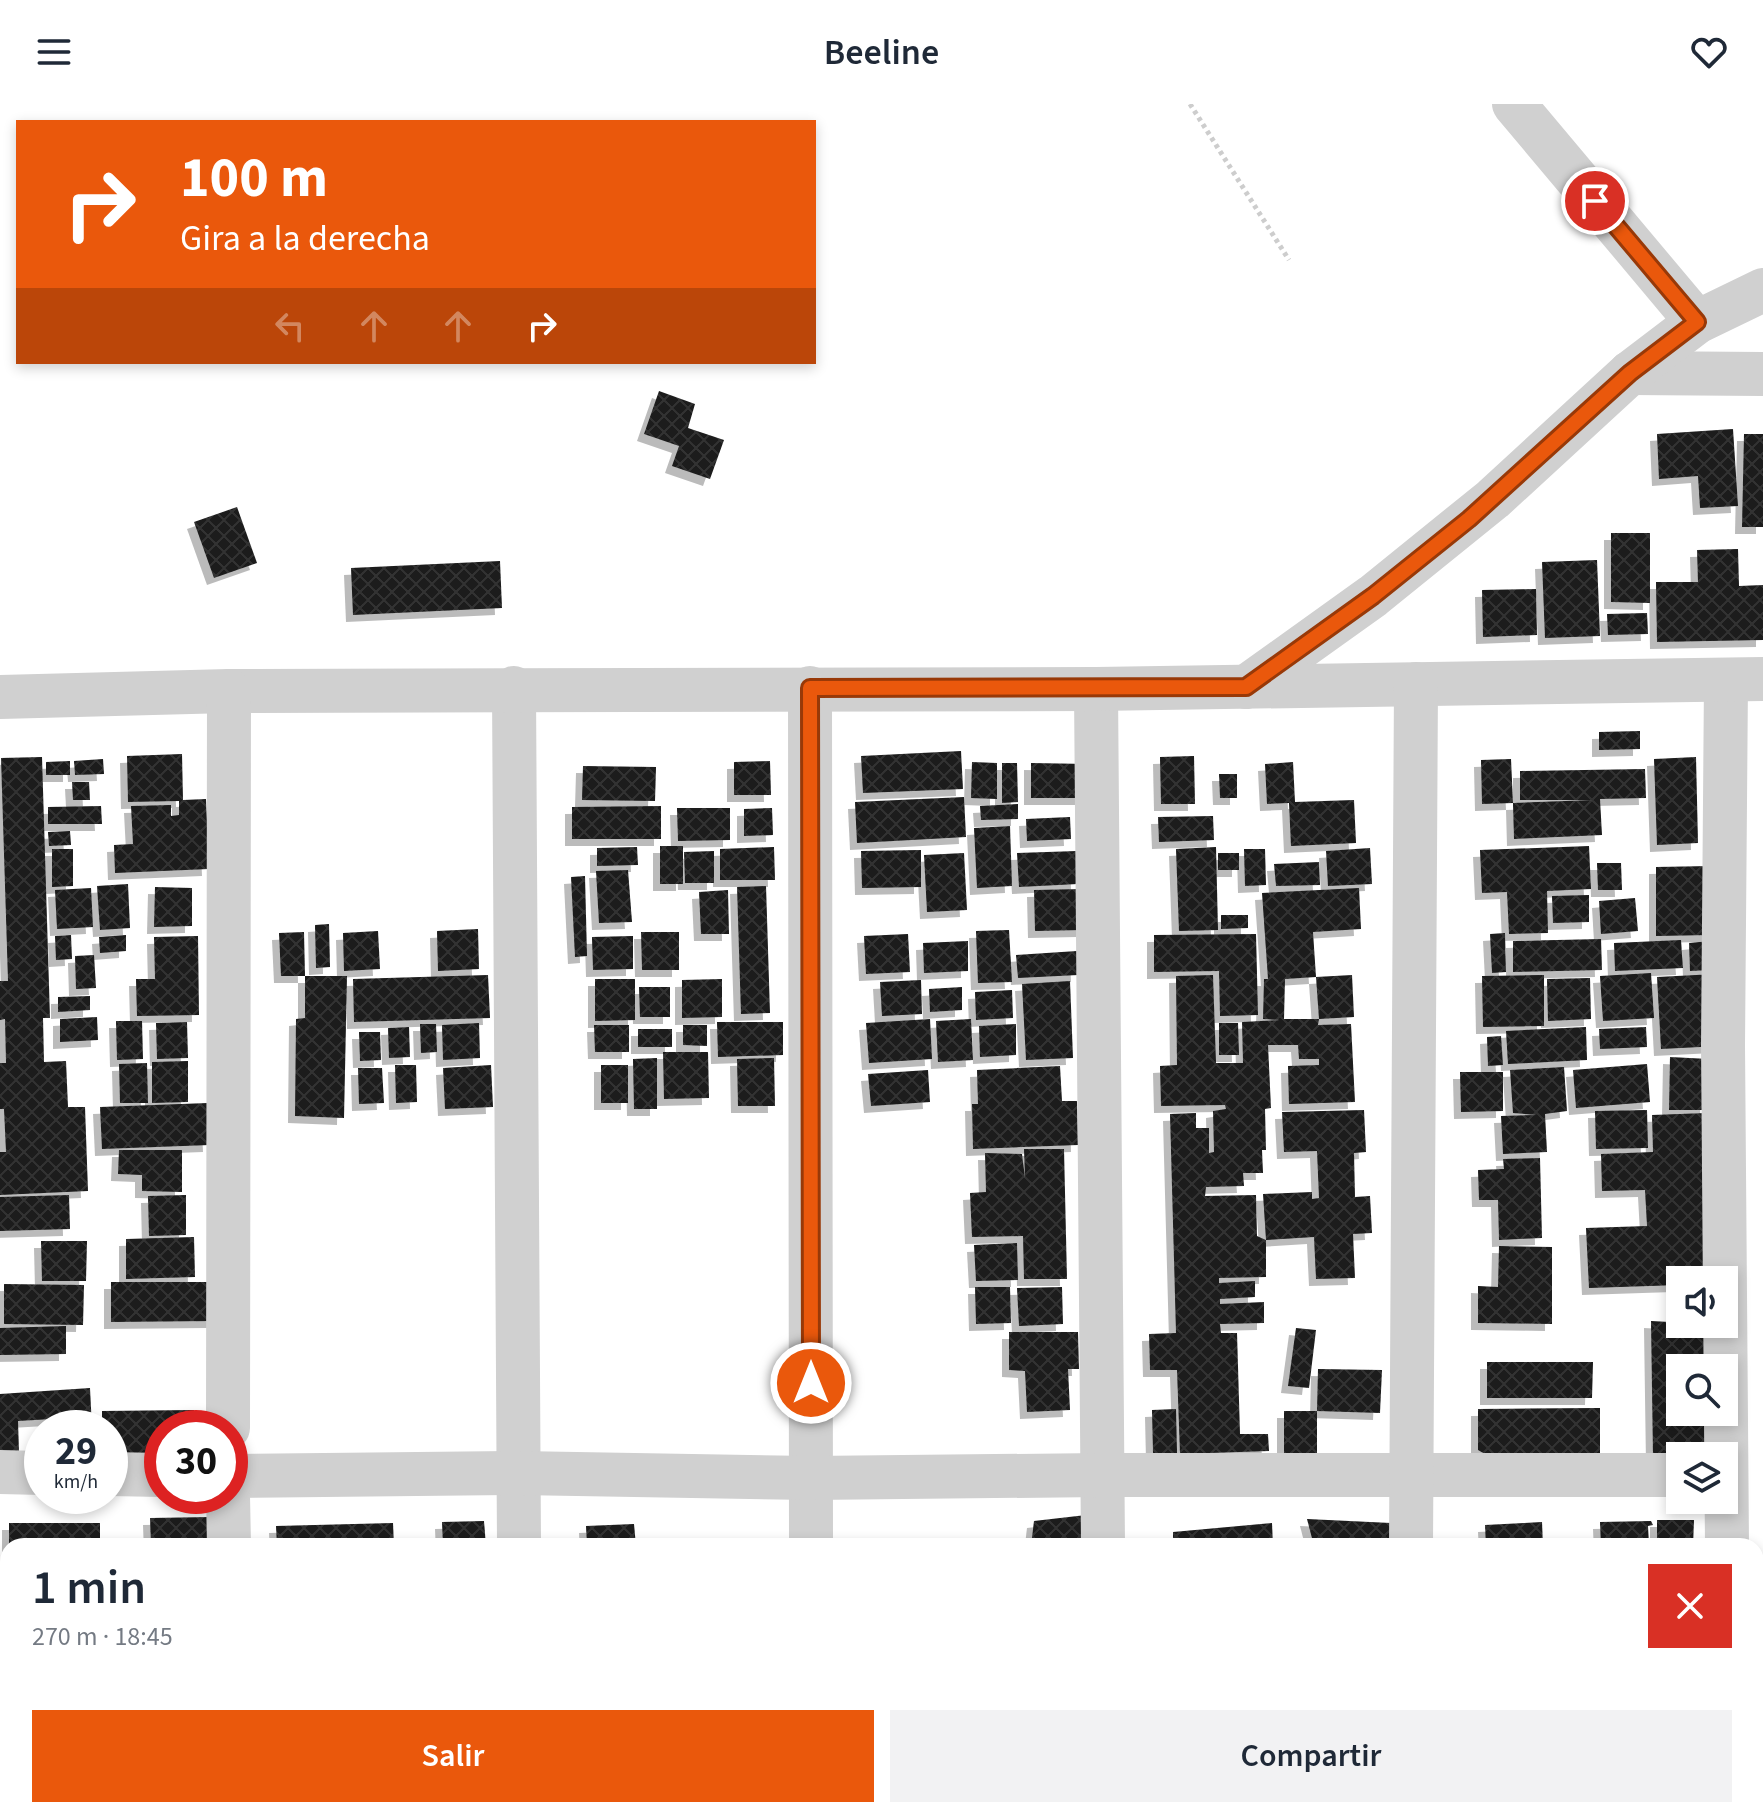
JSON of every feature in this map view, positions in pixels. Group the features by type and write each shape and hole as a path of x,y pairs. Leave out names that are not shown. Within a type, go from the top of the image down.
{"street":[{"path":"1514,104 1697,322"},
{"path":"1246,687 1373,596 1493,499 1630,373 1697,322 1763,290"},
{"path":"1630,373 1763,374"},
{"path":"0,697 514,688 1096,689 1744,679 1723,1061 1737,1442"},
{"path":"1411,1538 1416,684"},
{"path":"514,688 519,1538"},
{"path":"810,688 811,1538"},
{"path":"1096,689 1103,1538"},
{"path":"228,1410 229,691"},
{"path":"0,1472 24,1473"},
{"path":"248,1476 519,1473 811,1478 1666,1475"},
{"path":"228,1514 229,1538"},
{"path":"1728,1538 1732,1514"}],"path":[{"path":"1190,104 1289,260"}],"building":[{"path":"659,391 695,404 688,428 724,440 710,479 672,466 679,446 644,434"},
{"path":"1733,429 1738,506 1700,508 1698,476 1659,479 1657,434"},
{"path":"1744,434 1763,434 1763,527 1742,527"},
{"path":"237,507 257,563 214,578 194,522"},
{"path":"1611,533 1650,533 1650,603 1611,602"},
{"path":"1738,549 1739,586 1763,585 1763,640 1657,642 1656,582 1698,582 1697,550"},
{"path":"1597,560 1600,636 1545,638 1542,562"},
{"path":"500,561 502,608 353,615 351,568"},
{"path":"1536,589 1537,635 1483,637 1482,590"},
{"path":"1647,613 1648,634 1608,635 1607,614"},
{"path":"1640,731 1640,749 1599,750 1599,732"},
{"path":"961,751 963,789 863,793 861,756"},
{"path":"182,754 183,800 206,799 209,869 115,873 114,845 133,844 131,806 171,805 171,816 179,815 179,801 128,802 127,756"},
{"path":"1194,756 1195,804 1161,804 1160,757"},
{"path":"42,757 50,1018 43,1018 44,1062 66,1061 68,1107 85,1107 88,1191 0,1195 0,1152 6,1152 4,1109 0,1109 0,1063 6,1063 5,1019 0,1020 0,981 8,981 1,758"},
{"path":"1696,757 1698,843 1657,845 1654,759"},
{"path":"103,759 104,774 75,775 74,761"},
{"path":"1511,759 1513,803 1482,804 1481,760"},
{"path":"70,761 70,775 46,775 46,762"},
{"path":"770,761 771,795 734,795 734,762"},
{"path":"972,762 997,763 997,799 971,798"},
{"path":"1293,762 1295,802 1354,800 1356,843 1291,846 1289,803 1267,804 1265,764"},
{"path":"1002,763 1017,763 1018,802 1002,803"},
{"path":"1031,763 1089,764 1088,798 1031,798"},
{"path":"583,766 656,767 655,801 582,800"},
{"path":"1645,769 1646,798 1600,799 1602,835 1514,839 1513,803 1593,800 1520,800 1520,771"},
{"path":"1219,774 1237,774 1237,798 1220,798"},
{"path":"72,782 89,782 90,800 73,800"},
{"path":"964,797 966,837 857,843 855,802"},
{"path":"1018,804 1018,819 981,820 980,806"},
{"path":"101,806 102,824 48,824 48,807"},
{"path":"661,806 661,839 572,839 572,807"},
{"path":"677,808 730,808 730,840 678,841"},
{"path":"772,808 773,835 744,836 744,809"},
{"path":"1213,816 1214,840 1159,842 1158,817"},
{"path":"1070,817 1071,839 1027,841 1026,819"},
{"path":"1010,826 1012,886 977,888 974,828"},
{"path":"70,831 71,845 49,846 48,832"},
{"path":"660,846 683,846 683,884 660,884"},
{"path":"1589,846 1591,889 1547,891 1548,933 1509,934 1507,892 1482,893 1480,850"},
{"path":"637,847 638,865 597,866 597,848"},
{"path":"774,847 775,880 720,880 720,849"},
{"path":"1216,847 1218,930 1179,931 1176,849"},
{"path":"1370,848 1372,884 1328,886 1326,851"},
{"path":"52,849 73,849 73,886 52,887"},
{"path":"1244,849 1265,849 1266,885 1245,886"},
{"path":"921,850 921,887 862,888 861,851"},
{"path":"714,851 714,883 685,883 684,852"},
{"path":"1077,851 1078,884 1019,887 1017,853"},
{"path":"964,853 967,910 927,912 924,855"},
{"path":"1218,853 1239,853 1239,870 1218,870"},
{"path":"1319,862 1320,885 1276,886 1274,864"},
{"path":"1597,863 1621,863 1622,890 1598,890"},
{"path":"1710,866 1711,935 1656,936 1656,867"},
{"path":"628,870 632,922 599,923 596,871"},
{"path":"585,876 587,956 575,957 571,877"},
{"path":"128,884 130,928 100,930 97,886"},
{"path":"766,886 770,1013 741,1014 737,887"},
{"path":"155,887 192,888 192,926 154,927"},
{"path":"91,888 93,927 57,929 55,890"},
{"path":"1359,888 1361,929 1313,932 1316,977 1285,979 1284,1019 1319,1019 1318,1025 1351,1024 1355,1102 1289,1104 1288,1066 1319,1065 1319,1059 1299,1059 1298,1045 1268,1045 1271,1108 1265,1109 1263,1173 1243,1173 1244,1186 1206,1187 1205,1196 1256,1195 1257,1236 1266,1240 1266,1277 1219,1278 1219,1283 1255,1281 1255,1297 1220,1299 1220,1304 1264,1302 1264,1323 1220,1324 1221,1333 1237,1333 1240,1434 1268,1434 1269,1451 1180,1454 1177,1370 1150,1370 1149,1334 1176,1333 1170,1114 1196,1113 1196,1128 1209,1128 1209,1153 1214,1152 1213,1111 1226,1109 1225,1105 1161,1106 1160,1066 1177,1065 1176,976 1213,975 1216,1063 1243,1063 1242,1022 1280,1020 1263,1019 1264,979 1268,979 1262,893"},
{"path":"1082,889 1084,930 1035,931 1034,890"},
{"path":"728,890 729,934 701,934 699,892"},
{"path":"1589,895 1589,922 1553,923 1552,896"},
{"path":"1635,898 1638,931 1601,934 1599,901"},
{"path":"1221,915 1248,915 1248,928 1221,929"},
{"path":"329,924 330,967 316,968 315,925"},
{"path":"478,929 479,969 438,971 437,931"},
{"path":"1009,930 1012,982 978,983 976,931"},
{"path":"378,931 380,969 344,971 343,933"},
{"path":"304,932 305,976 281,976 279,933"},
{"path":"641,932 679,932 679,970 642,970"},
{"path":"1505,933 1506,972 1492,973 1490,934"},
{"path":"908,934 910,972 866,974 864,936"},
{"path":"1256,934 1258,1015 1220,1016 1219,971 1154,972 1154,935"},
{"path":"71,935 72,959 56,960 55,936"},
{"path":"126,935 126,951 100,953 99,937"},
{"path":"198,936 199,1015 137,1016 136,979 155,979 154,937"},
{"path":"633,936 633,969 593,970 592,937"},
{"path":"1601,939 1602,970 1513,972 1513,941"},
{"path":"1681,940 1683,968 1615,971 1614,943"},
{"path":"968,941 968,971 924,973 923,943"},
{"path":"1710,941 1711,970 1690,971 1689,943"},
{"path":"1077,951 1078,975 1018,978 1016,955"},
{"path":"94,955 96,988 76,989 75,956"},
{"path":"1651,973 1654,1018 1603,1021 1600,976"},
{"path":"1716,974 1720,1046 1661,1049 1657,977"},
{"path":"488,975 490,1018 354,1022 353,979"},
{"path":"1352,975 1354,1017 1319,1019 1316,977"},
{"path":"1544,975 1544,1026 1483,1027 1482,976"},
{"path":"305,976 347,976 344,1118 295,1116 296,1019 305,1018"},
{"path":"1590,978 1591,1019 1548,1021 1547,979"},
{"path":"595,979 635,979 635,1020 595,1021"},
{"path":"722,979 722,1017 682,1018 682,980"},
{"path":"921,980 922,1014 882,1016 880,982"},
{"path":"1070,981 1073,1058 1026,1060 1022,984"},
{"path":"639,987 670,987 670,1017 640,1017"},
{"path":"962,987 962,1010 930,1012 929,989"},
{"path":"1012,990 1013,1018 976,1020 975,992"},
{"path":"90,996 90,1010 58,1012 58,997"},
{"path":"97,1017 98,1040 60,1042 60,1019"},
{"path":"930,1019 932,1059 869,1063 866,1023"},
{"path":"971,1019 973,1060 938,1062 936,1021"},
{"path":"116,1021 142,1021 143,1059 117,1060"},
{"path":"187,1022 188,1058 157,1059 156,1023"},
{"path":"717,1022 783,1022 783,1055 718,1057"},
{"path":"479,1023 480,1058 443,1060 442,1025"},
{"path":"1219,1023 1238,1023 1239,1055 1219,1055"},
{"path":"420,1024 436,1024 437,1052 421,1053"},
{"path":"1016,1024 1016,1055 980,1057 979,1026"},
{"path":"594,1025 629,1025 629,1052 595,1052"},
{"path":"683,1025 707,1025 707,1046 683,1045"},
{"path":"409,1027 410,1057 389,1058 388,1028"},
{"path":"1586,1027 1587,1060 1508,1064 1506,1031"},
{"path":"1646,1027 1647,1047 1600,1049 1599,1029"},
{"path":"638,1029 672,1029 672,1047 638,1047"},
{"path":"359,1032 380,1032 381,1060 360,1061"},
{"path":"1501,1036 1503,1065 1488,1066 1487,1037"},
{"path":"663,1052 708,1052 709,1098 664,1099"},
{"path":"1670,1057 1709,1059 1707,1110 1669,1110"},
{"path":"657,1058 657,1109 634,1109 633,1059"},
{"path":"774,1058 775,1106 738,1106 737,1059"},
{"path":"188,1061 188,1102 152,1103 152,1062"},
{"path":"147,1063 148,1103 120,1103 119,1064"},
{"path":"1647,1064 1650,1102 1576,1108 1573,1070"},
{"path":"395,1065 416,1065 417,1102 396,1103"},
{"path":"491,1065 493,1107 445,1109 443,1068"},
{"path":"601,1065 628,1065 628,1103 601,1103"},
{"path":"1060,1066 1062,1101 1077,1101 1078,1145 973,1149 972,1104 978,1104 977,1070"},
{"path":"1564,1067 1567,1111 1545,1114 1547,1152 1503,1154 1501,1116 1537,1115 1513,1113 1510,1070"},
{"path":"358,1068 382,1068 384,1103 359,1104"},
{"path":"928,1070 930,1102 871,1106 868,1074"},
{"path":"1460,1072 1503,1072 1503,1111 1461,1112"},
{"path":"208,1103 210,1145 102,1149 100,1107"},
{"path":"1364,1110 1366,1152 1354,1153 1355,1197 1370,1196 1372,1233 1353,1234 1355,1278 1316,1279 1314,1237 1266,1240 1263,1194 1312,1192 1312,1199 1319,1198 1317,1151 1284,1152 1282,1112"},
{"path":"1647,1110 1648,1148 1596,1149 1595,1111"},
{"path":"1706,1113 1712,1266 1666,1266 1666,1285 1589,1288 1586,1228 1647,1226 1645,1190 1602,1191 1601,1154 1653,1152 1652,1115"},
{"path":"1024,1149 1064,1149 1067,1279 1024,1279 1023,1236 972,1237 970,1193 986,1192 985,1153 1022,1154 1025,1178"},
{"path":"119,1150 182,1150 182,1192 142,1191 142,1175 118,1174"},
{"path":"1540,1158 1542,1238 1499,1240 1498,1200 1479,1200 1478,1170 1504,1169 1503,1159"},
{"path":"69,1195 70,1229 0,1231 0,1197"},
{"path":"186,1195 186,1235 149,1236 148,1196"},
{"path":"194,1237 195,1277 126,1279 126,1239"},
{"path":"41,1241 87,1241 86,1281 42,1281"},
{"path":"1017,1243 1018,1280 976,1281 974,1245"},
{"path":"1499,1246 1552,1247 1552,1324 1478,1323 1478,1286 1498,1287"},
{"path":"111,1282 214,1282 214,1321 111,1322"},
{"path":"4,1284 84,1285 83,1325 4,1324"},
{"path":"975,1287 1010,1287 1011,1323 976,1324"},
{"path":"1062,1287 1063,1324 1019,1326 1017,1288"},
{"path":"1651,1321 1666,1322 1666,1338 1708,1338 1709,1354 1666,1354 1666,1426 1709,1426 1710,1442 1666,1442 1666,1457 1653,1457"},
{"path":"66,1326 66,1354 0,1355 0,1328"},
{"path":"1296,1328 1316,1330 1309,1388 1288,1386"},
{"path":"1009,1332 1078,1332 1079,1369 1068,1369 1070,1410 1027,1412 1025,1371 1009,1370"},
{"path":"1487,1362 1593,1362 1592,1398 1487,1398"},
{"path":"1318,1369 1382,1370 1380,1413 1317,1411"},
{"path":"90,1388 91,1410 24,1410 24,1421 18,1421 19,1452 0,1453 0,1394"},
{"path":"1600,1408 1600,1462 1499,1462 1478,1450 1478,1409"},
{"path":"1176,1409 1177,1453 1153,1453 1152,1410"},
{"path":"128,1411 144,1411 144,1454 128,1455"},
{"path":"1284,1411 1317,1411 1317,1454 1284,1454"},
{"path":"1095,1514 1095,1538 1032,1538 1034,1521"},
{"path":"211,1517 212,1538 151,1538 150,1518"},
{"path":"1307,1519 1391,1523 1392,1538 1312,1538"},
{"path":"1657,1520 1694,1520 1693,1538 1657,1538"},
{"path":"484,1521 485,1538 443,1538 442,1522"},
{"path":"1651,1521 1653,1525 1648,1526 1649,1538 1601,1538 1600,1522"},
{"path":"1542,1522 1543,1538 1486,1538 1485,1525"},
{"path":"9,1523 100,1523 100,1538 9,1538"},
{"path":"393,1523 394,1538 277,1538 276,1526"},
{"path":"1272,1523 1273,1538 1173,1538 1173,1532"},
{"path":"634,1524 635,1538 587,1538 586,1526"}],"route":[{"path":"811,1383 810,688 1246,687 1373,596 1469,519 1630,373 1697,322 1595,201"}]}
